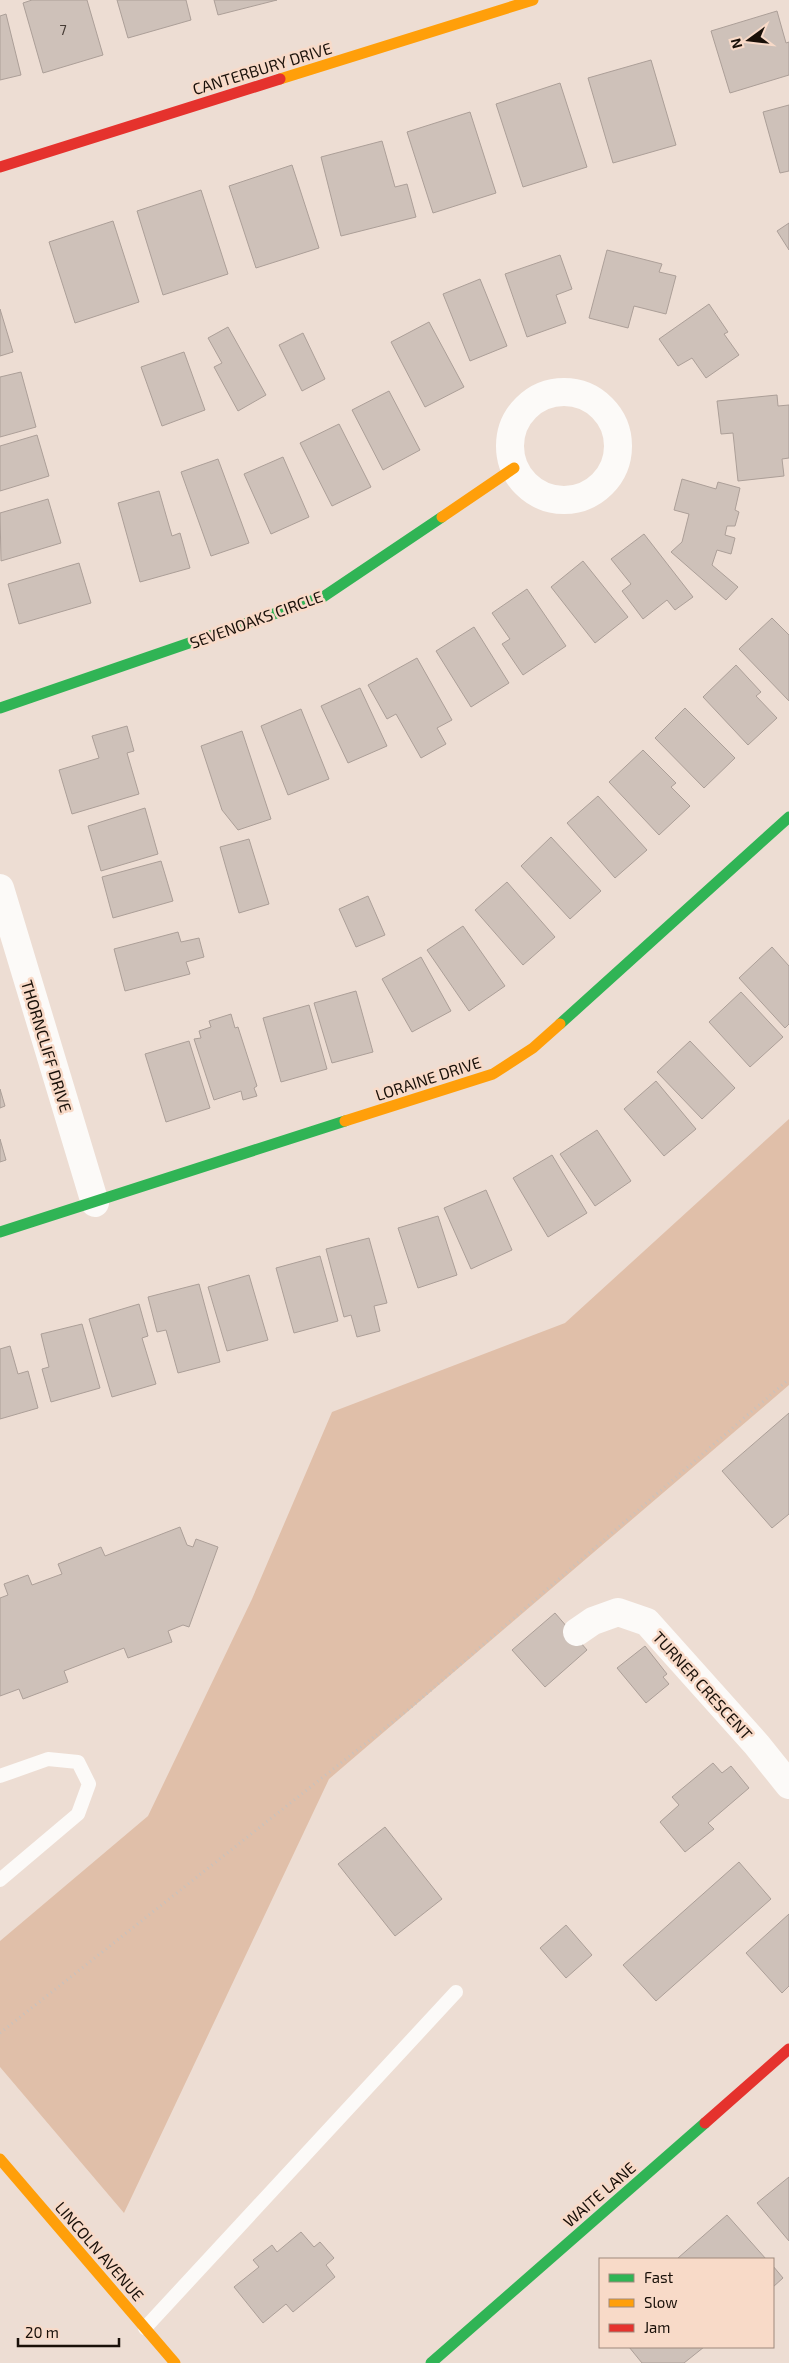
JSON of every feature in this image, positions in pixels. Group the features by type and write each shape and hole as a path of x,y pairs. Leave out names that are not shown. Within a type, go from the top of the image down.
{"street":[{"name":"CANTERBURY DRIVE","path":"0,167 533,0"},
{"name":"SEVENOAKS CIRCLE","path":"0,708 323,598 514,468"},
{"name":"LORAINE DRIVE","path":"0,1232 493,1074 533,1048 789,817"},
{"name":"THORNCLIFF DRIVE","path":"0,888 94,1203"},
{"name":"TURNER CRESCENT","path":"577,1632 593,1621 618,1612 647,1622 789,1785"},
{"name":"WAITE LANE","path":"431,2363 789,2049"},
{"name":"LINCOLN AVENUE","path":"0,2159 175,2363"}],"lane":[{"path":"0,1776 48,1759 78,1762 89,1784 78,1814 0,1880"},
{"path":"145,2328 456,1992"}],"path":[{"path":"0,2033 409,1708 789,1379"}],"shaded area":[{"path":"789,1119 789,1385 329,1779 124,2213 0,2067 0,1941 148,1816 252,1599 332,1412 565,1323"}],"building":[{"path":"32,0 87,0 103,55 43,73 23,3"},
{"path":"117,0 186,0 191,20 128,38"},
{"path":"214,0 277,0 218,15"},
{"path":"777,11 786,43 789,42 789,75 730,93 711,31"},
{"path":"6,14 21,75 0,80 0,16"},
{"path":"651,60 676,145 613,163 588,78"},
{"path":"560,83 587,167 523,187 496,104"},
{"path":"789,105 789,171 780,173 763,112"},
{"path":"470,112 496,193 433,213 407,132"},
{"path":"382,141 395,187 407,184 416,217 341,236 321,157"},
{"path":"292,165 319,248 256,268 229,186"},
{"path":"201,190 228,274 163,295 137,211"},
{"path":"113,221 139,302 75,323 49,242"},
{"path":"789,223 789,250 777,231"},
{"path":"607,250 662,264 659,272 676,276 666,314 634,306 628,328 589,318"},
{"path":"560,255 572,289 556,295 566,323 527,337 505,274"},
{"path":"480,279 507,346 470,361 443,294"},
{"path":"709,304 728,332 724,334 739,355 706,378 692,358 678,366 659,339"},
{"path":"0,309 13,352 0,356"},
{"path":"429,322 464,387 425,407 391,342"},
{"path":"228,327 266,395 238,411 214,367 222,363 208,338"},
{"path":"303,333 325,379 302,391 279,345"},
{"path":"184,352 205,410 162,426 141,367"},
{"path":"21,372 36,427 0,437 0,377"},
{"path":"389,391 420,450 383,470 352,410"},
{"path":"777,395 778,406 789,405 789,458 782,459 784,476 738,481 733,433 721,434 717,401"},
{"path":"339,424 371,487 332,506 300,443"},
{"path":"37,435 49,476 0,491 0,446"},
{"path":"283,457 309,517 271,534 244,474"},
{"path":"218,459 249,543 211,556 181,472"},
{"path":"682,479 716,489 718,482 740,488 735,510 739,512 735,526 727,526 725,535 735,538 731,554 717,550 712,565 738,587 726,600 671,552 682,542 689,514 674,510"},
{"path":"159,491 172,536 180,533 190,568 140,582 118,503"},
{"path":"48,499 61,543 1,561 0,513"},
{"path":"644,534 693,597 675,610 667,600 643,619 622,591 631,584 611,559"},
{"path":"583,561 628,617 595,643 551,587"},
{"path":"79,563 91,603 19,624 8,584"},
{"path":"527,589 566,646 523,675 502,644 510,639 492,613"},
{"path":"772,618 789,635 789,701 739,649"},
{"path":"474,627 509,683 471,707 436,651"},
{"path":"417,658 452,720 437,728 446,744 421,758 396,714 387,719 368,685"},
{"path":"736,665 761,692 756,696 777,718 748,745 703,697"},
{"path":"360,688 387,746 348,763 321,706"},
{"path":"685,708 735,758 704,788 655,738"},
{"path":"301,709 329,779 288,795 261,726"},
{"path":"127,726 134,751 127,753 139,794 72,814 59,770 99,758 92,736"},
{"path":"242,731 271,819 238,830 222,810 201,746"},
{"path":"643,750 676,783 671,787 690,806 659,835 609,782"},
{"path":"598,796 647,850 615,878 567,823"},
{"path":"145,808 158,854 101,871 88,826"},
{"path":"551,837 601,891 570,919 521,866"},
{"path":"249,839 269,904 239,913 220,847"},
{"path":"161,861 173,901 113,918 102,877"},
{"path":"507,882 555,937 523,965 475,910"},
{"path":"368,896 385,935 356,947 339,909"},
{"path":"463,926 505,986 469,1011 427,950"},
{"path":"178,932 181,942 199,938 204,957 186,962 190,974 125,991 114,949"},
{"path":"772,947 789,966 789,1024 785,1028 739,978"},
{"path":"421,957 451,1011 412,1032 382,979"},
{"path":"356,991 373,1052 332,1063 314,1003"},
{"path":"741,992 783,1037 750,1067 709,1022"},
{"path":"309,1005 327,1069 281,1082 263,1018"},
{"path":"231,1014 235,1028 238,1027 257,1086 254,1088 257,1096 243,1100 241,1091 214,1100 194,1039 201,1038 199,1031 211,1027 209,1021"},
{"path":"189,1041 210,1108 166,1122 145,1054"},
{"path":"690,1041 735,1088 702,1119 657,1072"},
{"path":"656,1081 696,1129 664,1156 624,1109"},
{"path":"0,1089 5,1106 0,1108"},
{"path":"597,1130 631,1181 595,1206 560,1154"},
{"path":"0,1139 6,1160 0,1162"},
{"path":"552,1155 587,1213 548,1237 513,1178"},
{"path":"486,1190 512,1250 471,1269 444,1208"},
{"path":"438,1216 457,1275 418,1288 398,1228"},
{"path":"369,1238 387,1303 374,1306 380,1331 357,1337 351,1315 344,1317 326,1249"},
{"path":"320,1256 338,1321 294,1333 276,1268"},
{"path":"249,1275 268,1340 227,1351 208,1287"},
{"path":"199,1284 220,1362 178,1373 166,1330 157,1332 148,1297"},
{"path":"139,1304 148,1336 142,1338 156,1384 112,1397 89,1319"},
{"path":"82,1324 100,1388 51,1402 42,1369 49,1367 41,1334"},
{"path":"10,1346 18,1374 28,1371 38,1408 0,1419 0,1349"},
{"path":"789,1413 789,1514 772,1528 722,1471"},
{"path":"180,1527 187,1545 193,1547 196,1539 218,1547 189,1627 183,1625 168,1631 172,1642 128,1658 124,1648 64,1671 68,1682 23,1699 19,1689 0,1696 0,1598 8,1595 4,1584 28,1575 32,1585 62,1574 58,1564 101,1547 105,1556"},
{"path":"555,1613 587,1650 545,1687 512,1650"},
{"path":"645,1646 667,1674 663,1677 669,1684 646,1703 617,1668"},
{"path":"713,1763 722,1773 731,1766 749,1788 708,1823 714,1829 685,1852 660,1822 679,1805 672,1797"},
{"path":"385,1827 442,1899 395,1936 338,1864"},
{"path":"739,1862 771,1899 656,2001 623,1965"},
{"path":"789,1914 789,1986 782,1993 746,1953"},
{"path":"566,1925 592,1955 566,1978 540,1948"},
{"path":"789,2177 789,2241 757,2203"},
{"path":"727,2215 765,2258 678,2258"},
{"path":"301,2232 314,2247 320,2242 334,2258 326,2265 335,2277 293,2312 286,2304 263,2323 234,2287 259,2267 253,2260 272,2245 277,2252"},
{"path":"774,2267 783,2278 774,2286"},
{"path":"630,2348 703,2348 684,2363 642,2363"}],"traffic: fast":[{"path":"0,708 323,597 442,517"},
{"path":"560,1024 789,817"},
{"path":"0,1232 345,1121"},
{"path":"431,2363 705,2123"}],"traffic: slow":[{"path":"280,79 533,0"},
{"path":"442,517 514,468"},
{"path":"345,1121 493,1074 533,1048 560,1024"},
{"path":"0,2159 175,2363"}],"traffic: jam":[{"path":"0,167 280,79"},
{"path":"705,2123 789,2049"}]}
